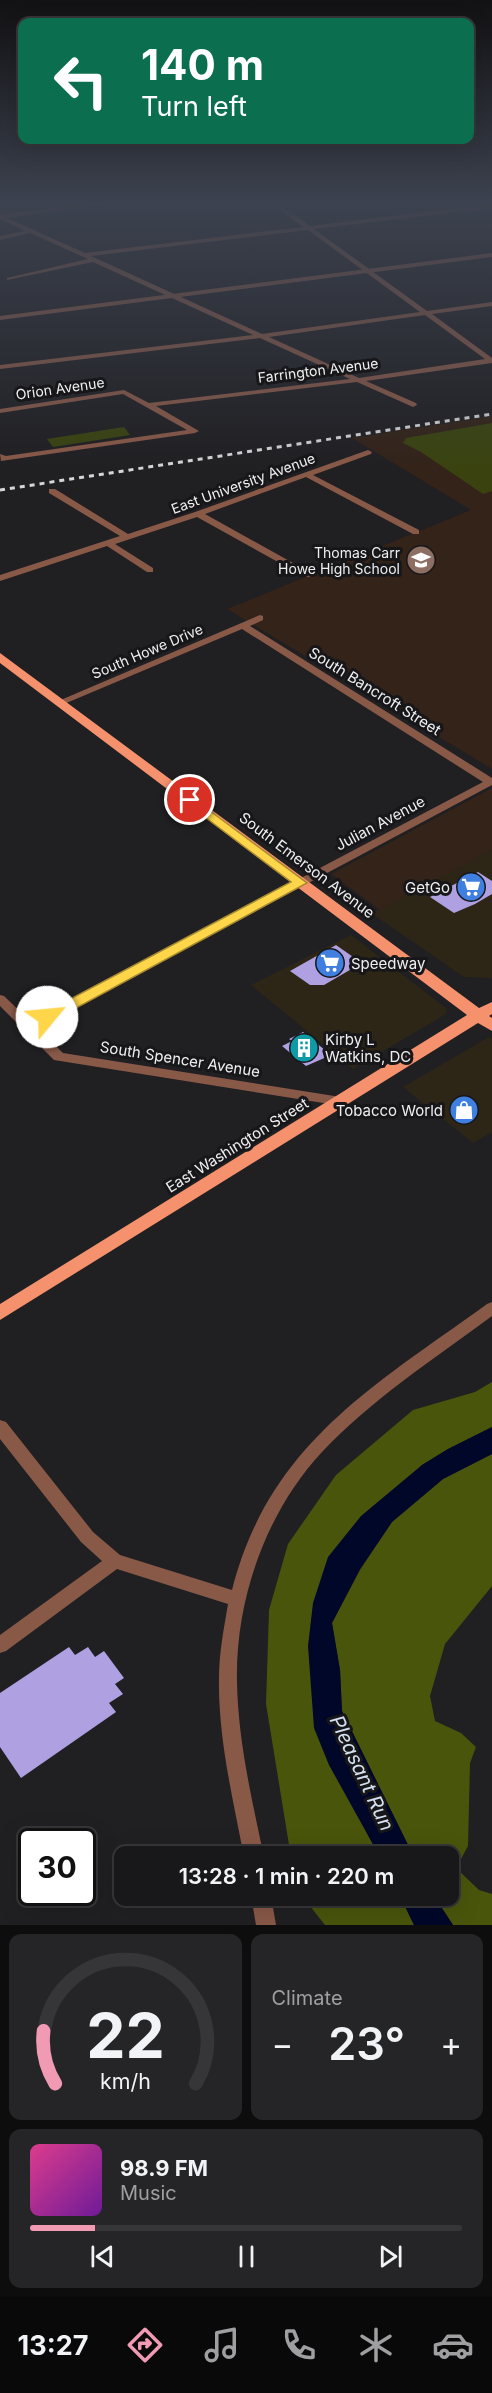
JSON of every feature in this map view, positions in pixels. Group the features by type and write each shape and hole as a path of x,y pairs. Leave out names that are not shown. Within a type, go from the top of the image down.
{"main road":[{"name":"South Emerson Avenue","path":"0,657 300,883 487,1016"},
{"name":"East Washington Street","path":"0,1313 342,1101 487,1016"}],"street":[{"path":"159,290 413,405"},
{"path":"0,318 221,290"},
{"path":"394,290 492,360"},
{"path":"0,367 260,336 492,304"},
{"name":"Farrington Avenue","path":"148,405 356,380 492,360"},
{"name":"Orion Avenue","path":"0,411 124,393 148,405"},
{"path":"2,457 195,431 148,405"},
{"name":"East University Avenue","path":"0,578 198,514 368,452"},
{"path":"308,475 416,532"},
{"path":"52,490 127,537"},
{"path":"198,514 308,575"},
{"path":"108,543 150,570"},
{"name":"South Howe Drive","path":"60,702 260,618"},
{"name":"South Bancroft Street","path":"244,626 491,782"},
{"name":"Julian Avenue","path":"28,1027 491,782"},
{"name":"South Spencer Avenue","path":"0,999 59,1057 342,1101"},
{"path":"252,1846 234,1747 228,1684 229,1656 237,1599 255,1539 278,1496 304,1460 352,1413 492,1308"},
{"path":"0,1427 87,1537 116,1561 237,1599"},
{"path":"0,1644 116,1561"},
{"path":"263,1906 266,1925"}],"shaded area":[{"name":"Thomas Carr Howe High School","path":"492,416 492,769 227,609 471,510 352,438"},
{"path":"492,788 492,850 380,910 331,874"},
{"path":"492,850 492,978 464,977 371,913"},
{"path":"351,935 447,1009 446,1014 353,1069 251,985"},
{"path":"489,1037 492,1039 492,1132 473,1143 403,1087"}],"green space":[{"path":"492,423 492,491 483,494 421,452 403,443 406,438"},
{"path":"124,427 130,435 53,447 47,439"},
{"path":"492,1382 492,1427 422,1465 313,1603 368,1835 374,1846 289,1846 266,1704 269,1610 288,1544 336,1475 413,1410 475,1392"},
{"path":"492,1454 492,1586 445,1644 430,1696 435,1721 461,1733 476,1747 470,1763 468,1846 459,1862 459,1846 409,1846 342,1711 340,1670 332,1623 360,1570 392,1522 443,1479"},
{"path":"459,1871 479,1890 492,1894 492,1925 453,1925 441,1906 459,1906"},
{"path":"310,1906 405,1906 414,1925 325,1925"}],"water":[{"name":"Pleasant Run","path":"492,1427 492,1454 443,1479 392,1522 360,1569 332,1623 340,1670 342,1711 409,1846 374,1846 329,1765 314,1728 308,1646 313,1603 328,1557 361,1516 422,1465"},
{"path":"405,1906 441,1906 453,1925 414,1925"}],"building":[{"name":"GetGo","path":"478,872 492,881 492,894 475,904 454,913 430,897"},
{"name":"Speedway","path":"336,945 356,959 355,967 324,985 310,985 290,971"},
{"name":"Kirby L Watkins, DC","path":"303,1032 329,1056 306,1066 282,1046 292,1041 289,1039"},
{"path":"69,1647 75,1655 88,1647 95,1657 104,1651 124,1678 115,1684 123,1694 109,1703 116,1712 21,1778 0,1747 0,1693"}],"railway":[{"path":"0,490 492,414"}],"place":[{"name":"Thomas Carr Howe High School","path":"421,560"},
{"name":"GetGo","path":"471,887"},
{"name":"Speedway","path":"330,963"},
{"name":"Kirby L Watkins, DC","path":"304,1048"},
{"name":"Tobacco World","path":"464,1110"}],"route":[{"path":"47,1017 300,883 190,800"}]}
